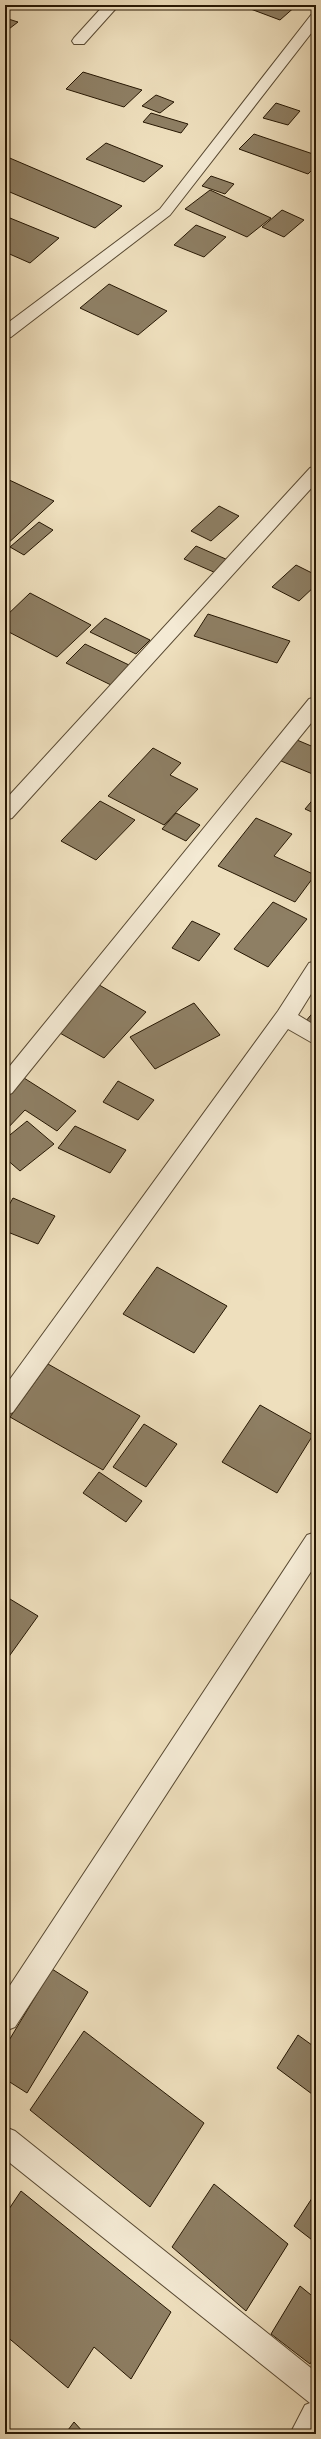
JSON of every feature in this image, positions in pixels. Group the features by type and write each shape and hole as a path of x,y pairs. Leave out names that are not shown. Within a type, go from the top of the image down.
{"street":[{"path":"79,41 112,5"},
{"path":"5,333 165,212 316,18"},
{"path":"5,812 316,472"},
{"path":"5,1087 316,704"},
{"path":"5,1405 285,1017 316,969"},
{"path":"285,1017 316,1037"},
{"path":"5,2017 316,1543"},
{"path":"5,2141 316,2392"},
{"path":"305,2434 316,2416"}],"building":[{"path":"240,5 297,5 280,20"},
{"path":"5,18 18,22 5,32"},
{"path":"83,72 142,90 124,107 66,89"},
{"path":"156,95 174,102 160,113 142,106"},
{"path":"276,103 300,111 288,125 263,118"},
{"path":"151,113 188,124 181,133 143,122"},
{"path":"254,134 316,155 316,166 308,174 239,149"},
{"path":"106,143 163,166 144,182 86,159"},
{"path":"5,156 122,206 95,228 5,190"},
{"path":"211,176 234,184 225,194 202,186"},
{"path":"210,190 271,218 247,237 185,209"},
{"path":"282,210 304,220 284,237 262,227"},
{"path":"5,216 59,238 30,263 5,252"},
{"path":"196,225 226,237 204,257 174,245"},
{"path":"109,284 167,311 138,335 80,308"},
{"path":"5,478 54,501 5,546"},
{"path":"219,506 239,516 211,541 191,531"},
{"path":"39,522 53,530 24,555 10,547"},
{"path":"196,546 228,560 216,573 184,559"},
{"path":"296,565 316,575 316,585 299,601 272,587"},
{"path":"30,593 91,625 57,657 5,630 5,617"},
{"path":"208,614 290,641 277,663 194,636"},
{"path":"105,618 150,640 136,654 90,632"},
{"path":"85,644 129,665 111,685 66,663"},
{"path":"297,740 316,748 315,775 281,761"},
{"path":"153,748 181,763 170,775 198,789 164,825 108,796"},
{"path":"316,796 316,814 305,809"},
{"path":"100,801 135,820 96,860 61,841"},
{"path":"176,813 200,825 186,841 162,829"},
{"path":"256,818 292,834 274,856 315,875 295,902 218,866"},
{"path":"273,902 307,919 268,967 234,949"},
{"path":"192,921 220,934 199,961 172,948"},
{"path":"94,982 146,1012 104,1058 51,1028"},
{"path":"194,1003 220,1035 155,1069 130,1037"},
{"path":"316,1009 316,1028 305,1022"},
{"path":"24,1078 76,1111 57,1131 25,1110 5,1131 5,1097"},
{"path":"118,1081 154,1100 138,1120 103,1102"},
{"path":"27,1121 54,1144 20,1171 5,1158 5,1139"},
{"path":"75,1126 126,1150 110,1173 58,1148"},
{"path":"13,1198 55,1216 38,1244 5,1231 5,1212"},
{"path":"157,1267 227,1306 194,1353 123,1314"},
{"path":"48,1364 140,1416 103,1470 10,1417"},
{"path":"260,1405 313,1435 277,1493 222,1462"},
{"path":"144,1424 177,1444 146,1487 113,1467"},
{"path":"99,1472 142,1501 126,1522 83,1493"},
{"path":"5,1596 38,1616 5,1662"},
{"path":"52,1969 88,1992 27,2093 5,2079 5,2047"},
{"path":"84,2031 204,2123 150,2207 30,2110"},
{"path":"298,2035 316,2048 316,2097 277,2068"},
{"path":"214,2184 288,2244 246,2311 172,2247"},
{"path":"21,2191 171,2312 131,2379 94,2347 68,2388 5,2335 5,2215"},
{"path":"316,2192 316,2243 294,2226"},
{"path":"300,2286 316,2299 316,2353 310,2364 271,2334"},
{"path":"74,2422 85,2434 65,2434"}]}
